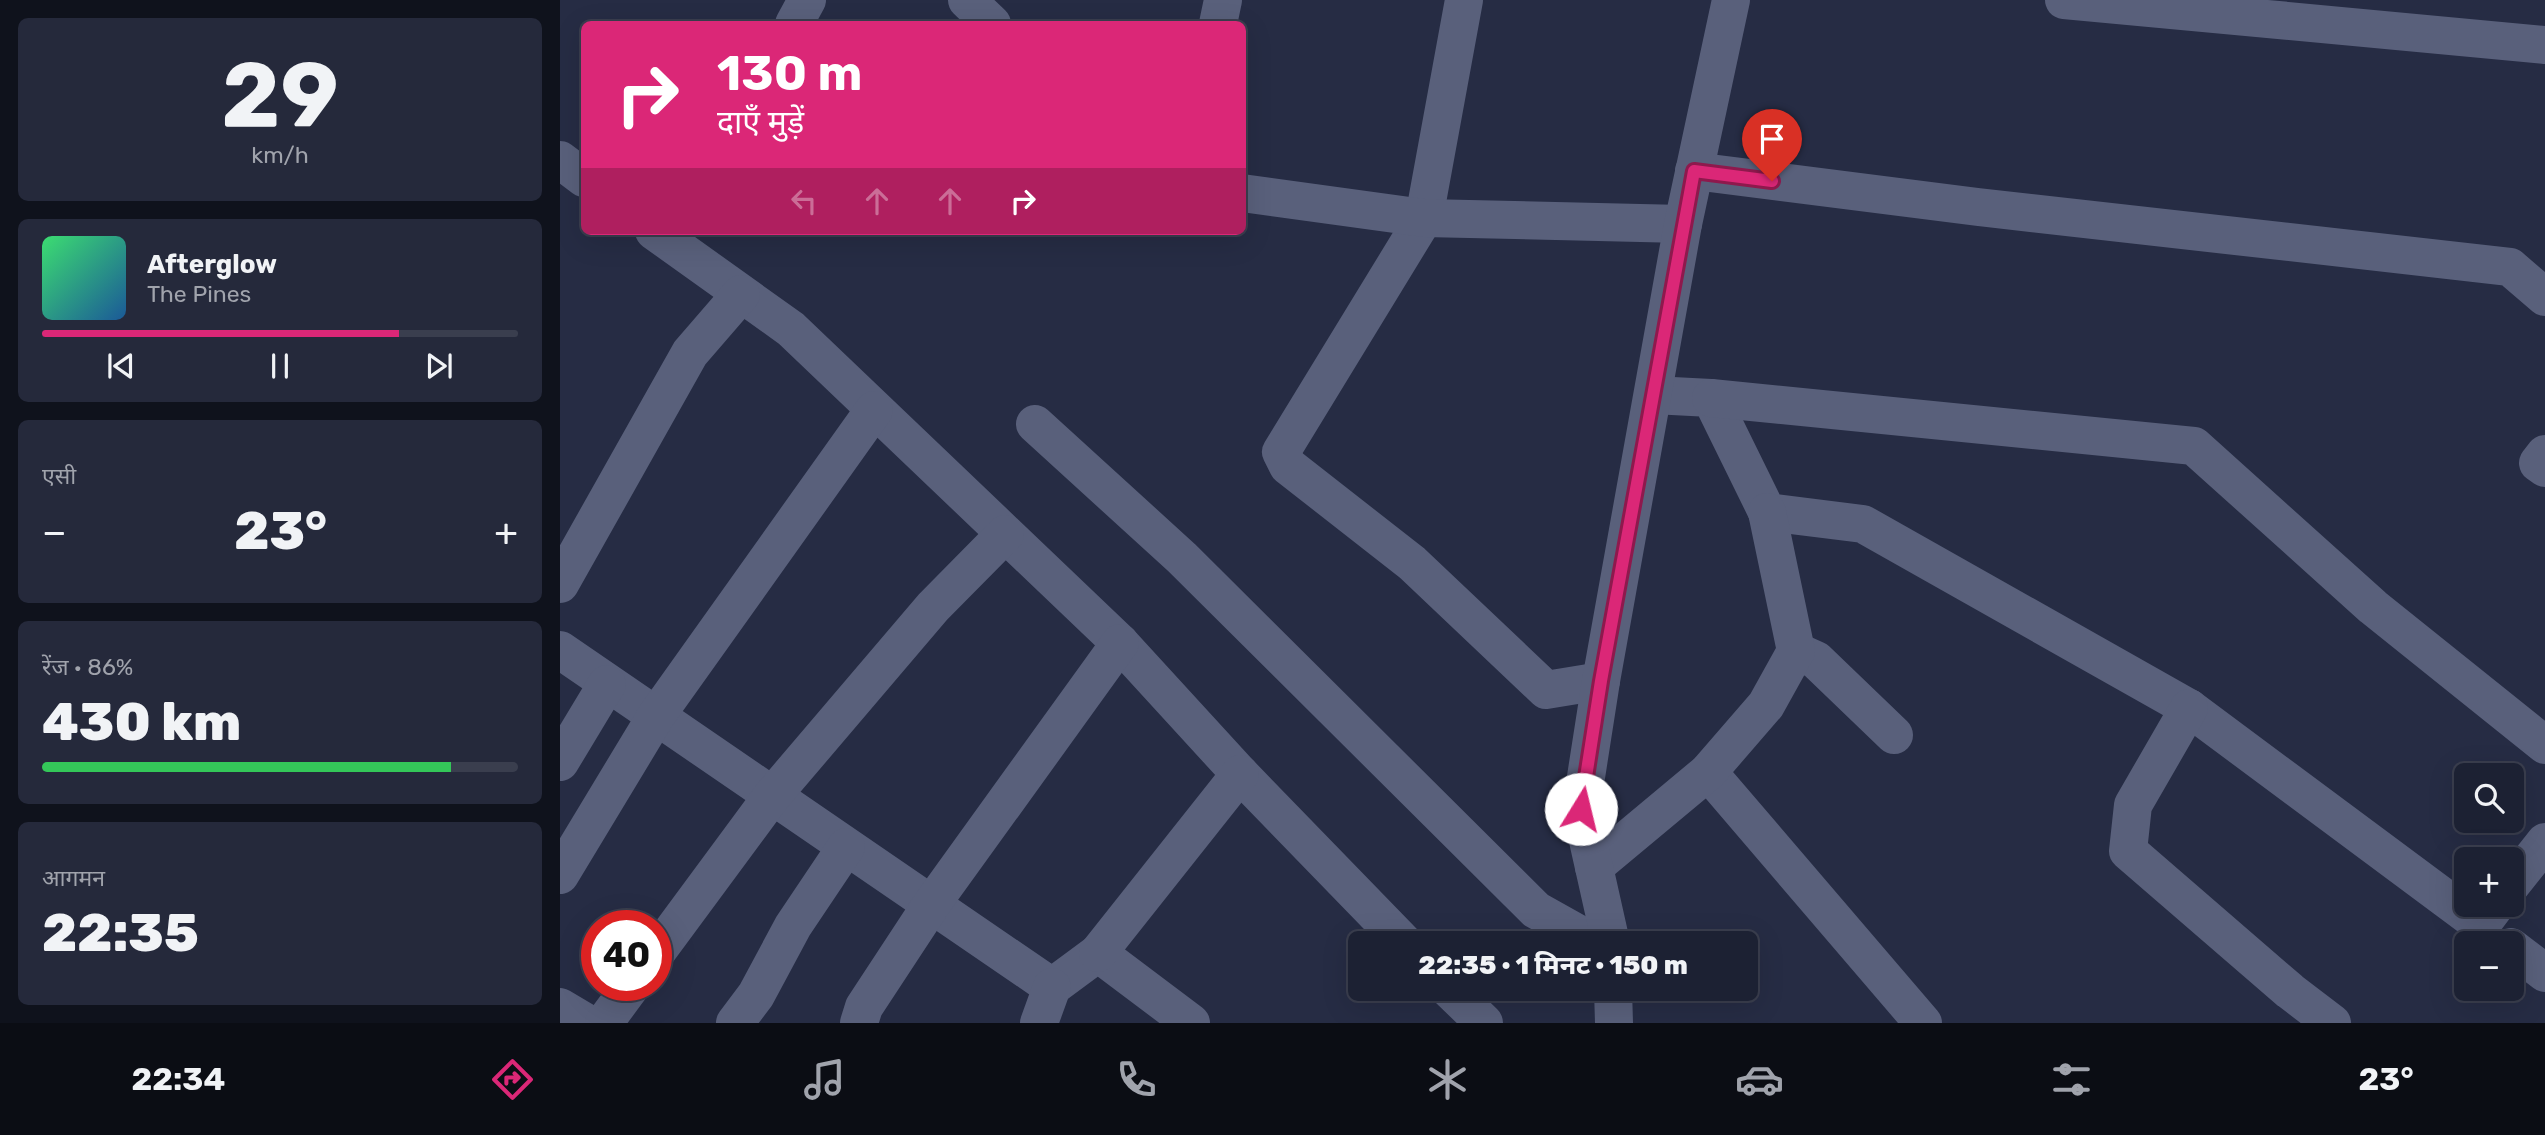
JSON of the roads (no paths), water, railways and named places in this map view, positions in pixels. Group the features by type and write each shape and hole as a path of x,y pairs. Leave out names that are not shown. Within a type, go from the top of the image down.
{"street":[{"path":"796,21 807,0"},
{"path":"1219,21 1223,0"},
{"path":"1464,0 1424,218 1281,452 1288,466 1412,563 1546,690 1601,681"},
{"path":"1608,931 1581,809 1601,681 1683,224 1731,0"},
{"path":"2064,0 2386,15 2545,45"},
{"path":"560,160 581,176"},
{"path":"1694,171 1978,207 2511,267 2545,297"},
{"path":"1246,195 1424,218 1683,224"},
{"path":"665,235 791,329 1120,643 1240,774 1392,931"},
{"path":"560,583 690,353 741,294"},
{"path":"1653,395 1711,398 2194,446 2373,607 2545,745"},
{"path":"1594,867 1708,772 1766,705 1796,651 1767,512 1711,398"},
{"path":"560,876 656,716 874,410"},
{"path":"1035,424 1182,558 1536,910 1574,931"},
{"path":"2545,454 2538,463 2545,468"},
{"path":"1767,512 1864,524 2189,708 2494,924"},
{"path":"672,931 772,796 933,607 1005,534"},
{"path":"859,1023 864,1006 932,905 1120,643"},
{"path":"560,650 1052,987"},
{"path":"1796,651 1816,660 1894,736"},
{"path":"560,762 607,684"},
{"path":"2189,708 2133,805 2128,851 2290,991 2332,1023"},
{"path":"1708,772 1923,1023"},
{"path":"1039,1023 1052,987 1098,953 1240,774"},
{"path":"2524,869 2545,842"},
{"path":"735,1023 756,995 793,926 846,847"},
{"path":"1098,953 1191,1023"},
{"path":"2524,957 2545,973"},
{"path":"604,1023 620,1001"},
{"path":"1461,1001 1483,1023"},
{"path":"1614,1001 1614,1023"},
{"path":"560,1007 587,1023"}]}
